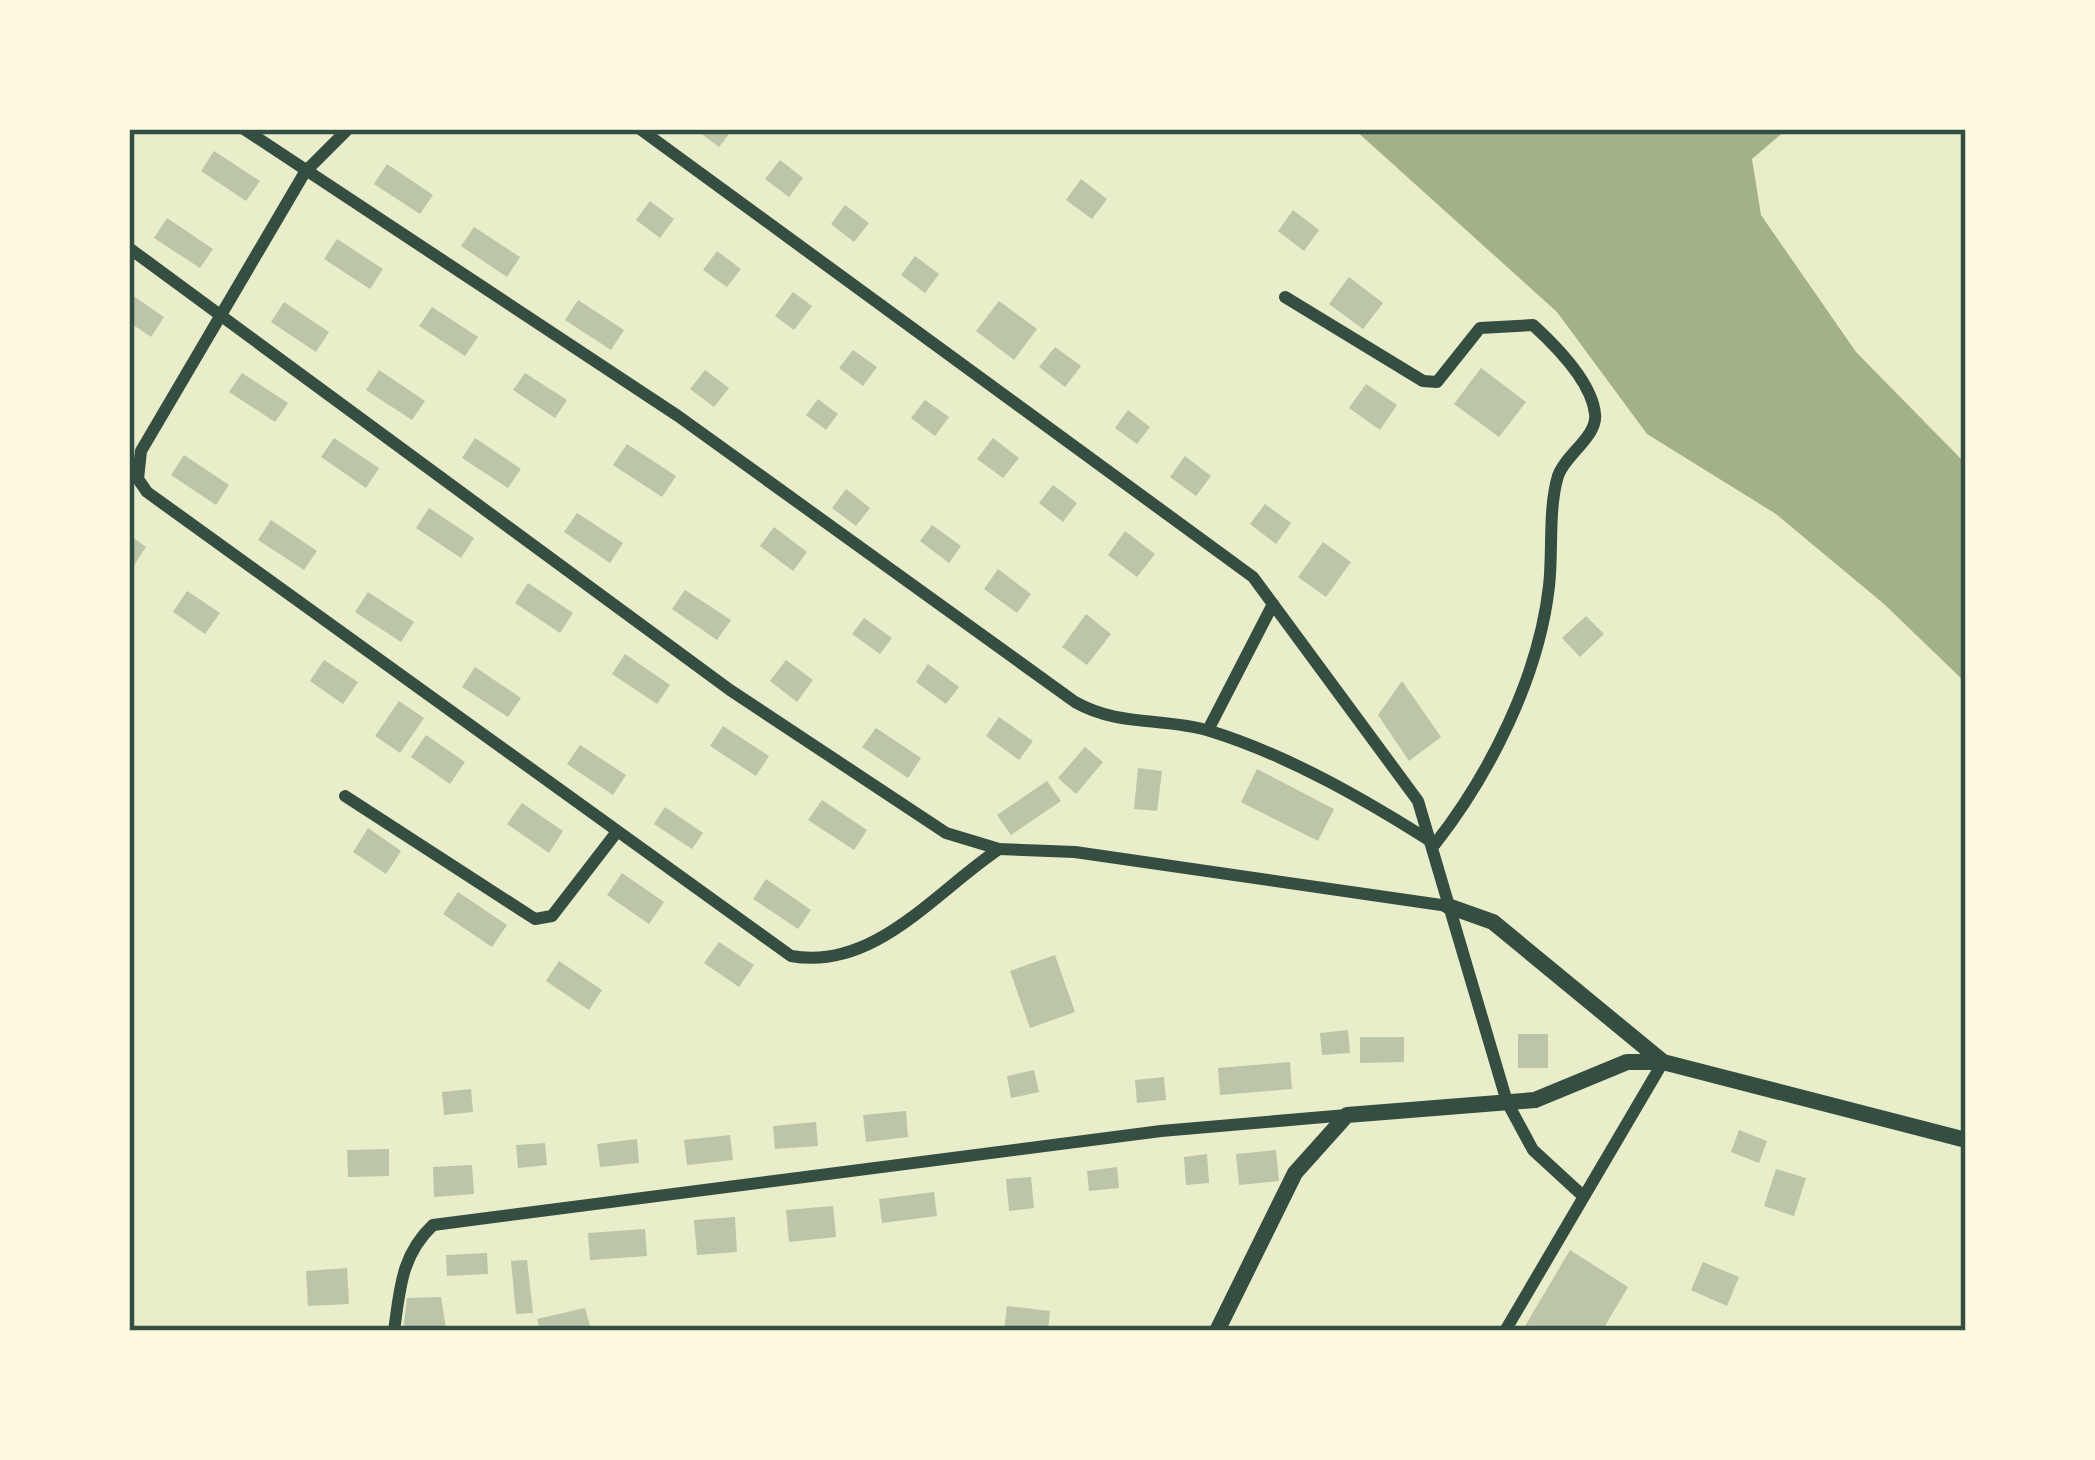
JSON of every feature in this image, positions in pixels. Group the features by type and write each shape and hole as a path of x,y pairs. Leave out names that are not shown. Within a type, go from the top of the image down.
{"street":[{"path":"244,129 678,416 1075,702 1103,718 1208,730 1373,805 1435,844"},
{"path":"348,129 305,172 141,452 139,479 147,492 791,956 823,962 880,941 999,849"},
{"path":"640,129 1253,577 1418,801 1435,844 1448,906 1507,1102 1533,1150 1582,1195"},
{"path":"129,248 730,690 946,833 999,849 1075,852 1448,906 1493,922 1664,1062"},
{"path":"1285,297 1423,381 1437,382 1480,328 1533,325 1558,347 1595,410 1595,424 1558,476 1548,591 1527,679 1461,812 1435,844"},
{"path":"1208,730 1273,604"},
{"path":"345,796 535,919 552,916 616,833"},
{"path":"394,1331 402,1270 413,1244 433,1225 1161,1131 1535,1100 1627,1062 1664,1062 1966,1139"},
{"path":"1505,1331 1664,1062"},
{"path":"1217,1331 1295,1173 1347,1115"}],"shaded area":[{"path":"1354,129 1787,129 1752,159 1761,215 1856,352 1966,464 1966,683 1884,604 1776,514 1647,434 1557,312"}],"building":[{"path":"695,129 733,129 719,147"},
{"path":"214,151 260,181 246,201 201,171"},
{"path":"780,160 803,178 789,197 765,179"},
{"path":"387,164 433,195 420,214 374,184"},
{"path":"1081,179 1107,199 1092,219 1066,200"},
{"path":"650,201 674,219 660,238 636,220"},
{"path":"845,205 869,223 854,242 831,224"},
{"path":"1293,210 1319,230 1304,251 1278,231"},
{"path":"167,218 213,249 200,268 154,238"},
{"path":"474,227 520,257 507,277 461,246"},
{"path":"337,239 383,269 370,289 324,259"},
{"path":"717,251 741,269 727,287 703,270"},
{"path":"915,256 939,274 925,293 901,275"},
{"path":"1349,277 1383,303 1363,329 1329,304"},
{"path":"793,292 812,306 794,330 775,316"},
{"path":"129,293 164,317 151,337 129,322"},
{"path":"578,300 624,330 611,350 565,320"},
{"path":"999,301 1037,329 1014,360 976,331"},
{"path":"284,302 329,332 316,352 271,322"},
{"path":"432,307 478,337 465,356 419,326"},
{"path":"1055,347 1081,366 1065,387 1039,367"},
{"path":"853,350 877,367 863,386 839,368"},
{"path":"1481,368 1526,402 1499,437 1454,404"},
{"path":"379,370 425,401 412,420 366,390"},
{"path":"705,370 729,388 714,407 690,389"},
{"path":"242,373 288,403 275,422 229,392"},
{"path":"525,373 567,400 555,418 513,390"},
{"path":"1366,384 1397,405 1380,430 1349,408"},
{"path":"818,399 838,414 826,430 806,415"},
{"path":"925,400 949,417 935,436 911,418"},
{"path":"1128,410 1150,427 1137,444 1115,428"},
{"path":"334,438 379,468 366,488 321,457"},
{"path":"475,438 521,469 508,488 462,458"},
{"path":"993,438 1019,458 1003,478 977,459"},
{"path":"627,444 676,476 662,497 613,465"},
{"path":"184,455 229,485 216,505 171,475"},
{"path":"1185,456 1211,476 1196,496 1170,477"},
{"path":"1053,485 1077,503 1063,522 1039,503"},
{"path":"846,489 870,508 856,526 832,508"},
{"path":"1265,504 1291,523 1276,544 1250,524"},
{"path":"429,508 474,538 461,558 416,528"},
{"path":"577,513 623,543 610,563 564,532"},
{"path":"271,520 317,551 304,570 258,540"},
{"path":"932,525 961,546 949,563 920,541"},
{"path":"774,527 807,552 793,571 760,546"},
{"path":"1125,531 1155,554 1137,577 1108,555"},
{"path":"129,535 146,547 129,573"},
{"path":"1323,542 1351,562 1326,597 1298,577"},
{"path":"998,569 1031,594 1017,613 984,589"},
{"path":"528,583 573,613 560,633 515,603"},
{"path":"685,590 731,620 717,640 672,609"},
{"path":"187,591 220,613 205,634 173,612"},
{"path":"368,592 414,622 401,642 355,612"},
{"path":"1086,614 1111,634 1087,665 1062,647"},
{"path":"1586,616 1604,634 1580,657 1562,638"},
{"path":"864,618 892,638 880,654 852,634"},
{"path":"625,654 670,685 657,704 612,674"},
{"path":"324,660 358,682 343,704 310,681"},
{"path":"786,660 813,680 797,702 770,681"},
{"path":"928,664 959,687 946,704 916,682"},
{"path":"475,667 521,698 508,717 462,687"},
{"path":"1402,681 1441,737 1409,761 1378,715"},
{"path":"399,701 424,718 400,753 375,736"},
{"path":"999,717 1033,741 1019,760 986,736"},
{"path":"723,726 769,756 756,776 710,746"},
{"path":"876,728 921,758 908,778 862,747"},
{"path":"426,735 465,762 450,784 411,757"},
{"path":"580,745 626,775 613,795 567,764"},
{"path":"1085,747 1103,762 1076,794 1058,778"},
{"path":"1138,768 1162,771 1157,811 1134,809"},
{"path":"1257,769 1334,809 1318,841 1241,802"},
{"path":"1047,781 1061,801 1011,835 997,815"},
{"path":"822,800 867,830 854,850 808,820"},
{"path":"522,803 563,831 549,853 507,824"},
{"path":"665,807 703,833 692,849 654,824"},
{"path":"368,828 401,851 386,874 353,852"},
{"path":"622,873 664,902 649,924 607,895"},
{"path":"766,879 811,910 798,929 753,899"},
{"path":"458,892 507,925 492,947 443,914"},
{"path":"719,942 754,965 739,987 704,963"},
{"path":"1055,955 1075,1012 1030,1028 1010,971"},
{"path":"559,961 602,990 589,1010 546,981"},
{"path":"1348,1030 1350,1053 1322,1055 1320,1033"},
{"path":"1518,1034 1548,1034 1548,1068 1518,1068"},
{"path":"1360,1037 1404,1037 1404,1062 1360,1063"},
{"path":"1290,1062 1292,1089 1220,1095 1218,1068"},
{"path":"1034,1070 1039,1092 1011,1098 1007,1076"},
{"path":"1164,1077 1166,1100 1137,1103 1135,1080"},
{"path":"471,1089 473,1112 444,1115 442,1092"},
{"path":"906,1111 908,1137 866,1142 863,1115"},
{"path":"816,1122 818,1146 775,1149 773,1126"},
{"path":"1739,1130 1767,1141 1759,1163 1731,1152"},
{"path":"730,1135 733,1160 687,1165 684,1140"},
{"path":"637,1139 639,1163 600,1167 597,1144"},
{"path":"545,1143 547,1165 518,1168 516,1145"},
{"path":"389,1149 389,1176 348,1177 347,1150"},
{"path":"1276,1150 1279,1181 1239,1185 1236,1154"},
{"path":"1207,1154 1209,1183 1186,1185 1184,1157"},
{"path":"472,1165 474,1194 434,1197 433,1167"},
{"path":"1117,1167 1119,1188 1089,1191 1087,1171"},
{"path":"1776,1169 1806,1178 1794,1216 1764,1206"},
{"path":"1031,1177 1034,1208 1009,1211 1006,1179"},
{"path":"934,1192 937,1216 882,1223 879,1199"},
{"path":"833,1206 836,1237 789,1242 786,1210"},
{"path":"735,1217 737,1252 697,1255 694,1220"},
{"path":"645,1229 647,1256 590,1260 588,1233"},
{"path":"1570,1250 1628,1287 1602,1331 1522,1331"},
{"path":"487,1253 488,1274 447,1276 446,1255"},
{"path":"527,1260 533,1313 516,1314 511,1261"},
{"path":"1703,1262 1739,1277 1727,1306 1691,1290"},
{"path":"347,1268 349,1304 308,1306 306,1271"},
{"path":"441,1297 446,1328 403,1331 407,1298"},
{"path":"1007,1306 1050,1311 1048,1331 1004,1331"},
{"path":"585,1308 590,1326 540,1331 537,1319"}]}
